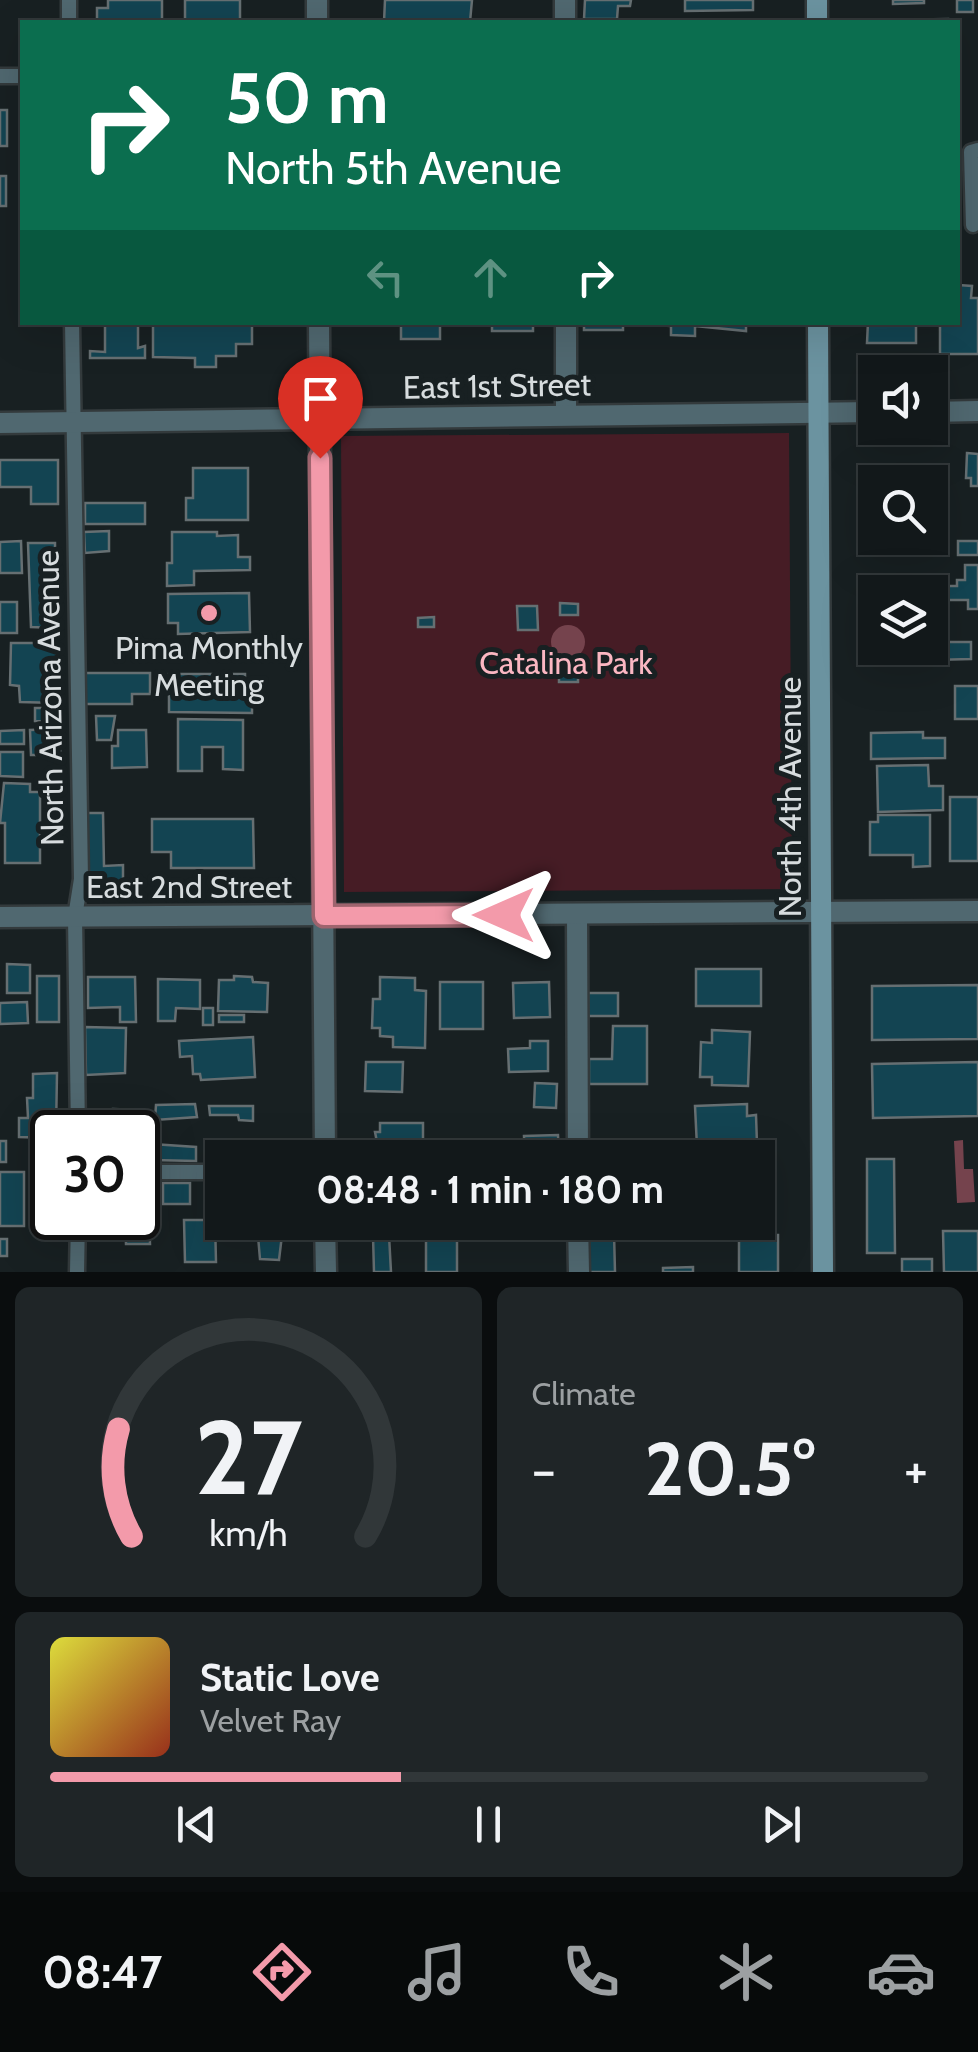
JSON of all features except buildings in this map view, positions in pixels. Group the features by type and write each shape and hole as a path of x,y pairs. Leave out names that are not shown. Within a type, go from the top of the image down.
{"street":[{"path":"319,325 325,1140"},
{"path":"566,325 566,414"},
{"name":"North 4th Avenue","path":"818,325 823,1272"},
{"path":"948,412 978,411"},
{"name":"East 1st Street","path":"0,423 858,412"},
{"name":"East 2nd Street","path":"0,917 978,912"},
{"path":"577,915 578,1140"},
{"path":"325,1240 326,1272"},
{"path":"578,1240 579,1272"}],"lane":[{"path":"0,76 20,76"},
{"path":"969,225 971,152 978,150"},
{"name":"North Arizona Avenue","path":"72,325 81,880 75,917 78,1110"},
{"path":"160,1172 205,1172"},
{"path":"77,1272 78,1240"}],"green space":[{"name":"Catalina Park","path":"789,433 792,889 344,892 341,436"}],"shaded area":[{"path":"568,625 580,630 585,642 580,654 568,659 556,654 551,642 556,630"},
{"path":"963,1140 964,1169 973,1169 975,1202 957,1203 954,1141"}],"place":[{"name":"Pima Monthly Meeting","path":"209,613"}],"route":[{"path":"320,458 324,916 504,915"}]}
